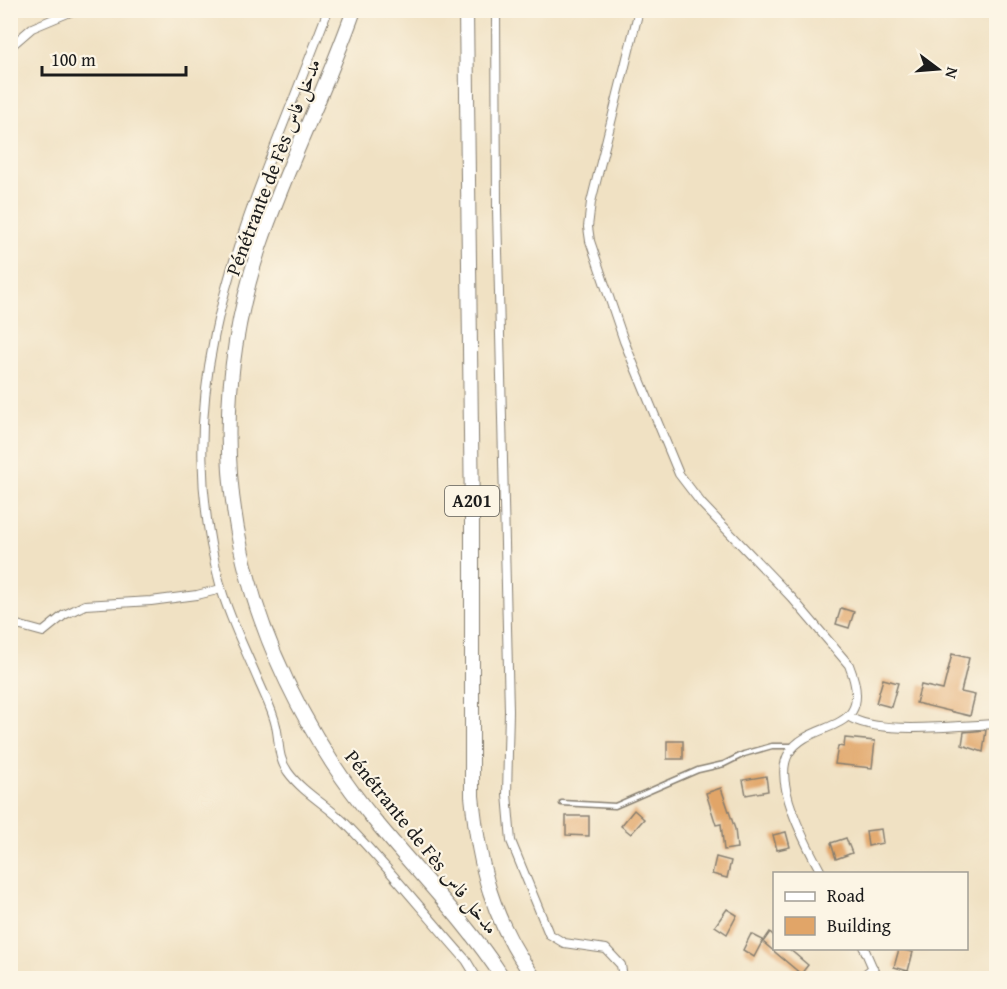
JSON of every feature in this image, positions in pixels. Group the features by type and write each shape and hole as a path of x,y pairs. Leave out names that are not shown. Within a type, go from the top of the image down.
{"highway":[{"name":"Pénétrante de Fès مدخل فاس","path":"354,10 275,206 249,283 237,336 229,405 232,502 248,585 282,674 307,722 361,803 466,926 503,978"},
{"name":"Pénétrante de Fès مدخل فاس","path":"466,10 472,517 472,796 476,838 492,904 502,926 533,977"}],"street":[{"path":"10,47 32,28 75,10"},
{"path":"328,10 247,219 226,281 213,336 202,406 206,502 221,589 269,705 276,726 280,756 285,767 304,788 350,827 466,960 477,978"},
{"path":"496,10 497,209 508,711 507,794 512,841 549,934 564,943 606,949 621,965 623,978"},
{"path":"639,10 591,202 588,227 593,253 624,341 680,474 702,504 792,598 849,666 856,688 853,708 848,716 838,724 795,746 785,762 786,786 797,824 821,872"},
{"path":"10,623 43,632 64,615 86,605 151,601 197,595 221,589"},
{"path":"848,716 859,723 888,727 996,724"},
{"path":"865,950 877,978"},
{"path":"860,978 873,968"}],"lane":[{"path":"562,803 615,806 698,770 724,764 744,754 772,746 795,746"},
{"path":"533,977 549,978"}],"building":[{"path":"841,608 854,612 849,628 836,624"},
{"path":"952,654 969,658 961,692 975,695 970,716 916,703 921,685 943,690"},
{"path":"883,679 898,683 891,707 876,703"},
{"path":"986,730 983,752 962,745 964,732"},
{"path":"845,738 875,741 872,768 835,764 838,746 844,747"},
{"path":"667,741 683,741 683,759 667,759"},
{"path":"766,776 768,791 746,795 743,780"},
{"path":"721,788 735,829 737,848 724,850 721,824 716,825 706,793"},
{"path":"634,810 644,819 631,834 621,826"},
{"path":"566,816 589,816 589,836 566,835"},
{"path":"881,829 883,843 868,846 866,831"},
{"path":"786,832 790,847 777,850 773,835"},
{"path":"846,838 852,853 836,859 831,843"},
{"path":"716,857 731,861 727,878 712,874"},
{"path":"727,909 737,915 727,934 715,926"},
{"path":"770,932 773,935 773,950 790,950 808,965 801,974 763,942"},
{"path":"751,934 763,940 754,957 743,950"},
{"path":"899,950 913,952 908,971 894,967"}]}
